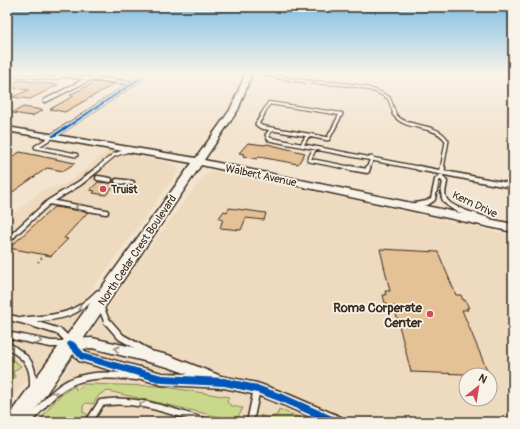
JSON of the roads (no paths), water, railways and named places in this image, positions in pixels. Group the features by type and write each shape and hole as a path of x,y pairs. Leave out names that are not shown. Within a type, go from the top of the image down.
{"main road":[{"name":"North Cedar Crest Boulevard","path":"16,422 70,344 100,304 128,261 234,110 241,93"},
{"name":"Walbert Avenue","path":"7,129 53,136 113,151 132,150 197,162 513,228"}],"street":[{"path":"46,101 61,93"},
{"path":"53,136 119,93"},
{"path":"70,344 92,343 168,361 224,382 257,389 285,399 336,422"},
{"path":"70,344 83,357 162,379 224,382"}],"lane":[{"name":"Kern Drive","path":"382,93 389,98 397,118 416,127 440,133 446,138 447,141 441,177 437,180 436,196 433,200 423,204 410,206"},
{"path":"268,103 341,114 328,139 272,129 261,127 257,124 268,103"},
{"path":"272,129 267,135 269,139 442,171 513,186"},
{"path":"302,145 308,135"},
{"path":"53,136 36,147 76,155"},
{"path":"315,148 309,160 367,171 372,158"},
{"path":"8,240 49,202 80,184 113,151"},
{"path":"99,177 111,179"},
{"name":"Kern Drive","path":"441,177 445,182 444,196 447,202 498,225"},
{"path":"118,180 133,182"},
{"path":"49,202 106,212"},
{"path":"23,320 62,316 86,306 128,261"},
{"path":"100,304 108,324 123,338 136,346 168,361"},
{"path":"7,317 23,320 60,332 70,344"},
{"path":"7,335 51,344 70,344"},
{"path":"7,345 25,356 30,364 34,380 32,398"},
{"path":"28,422 64,386 78,379 109,374 162,379"},
{"path":"250,422 257,389"},
{"path":"89,422 101,403 110,400 127,402 207,422"}],"place":[{"name":"Truist","path":"103,189"},
{"name":"Roma Corperate Center","path":"430,314"}]}
